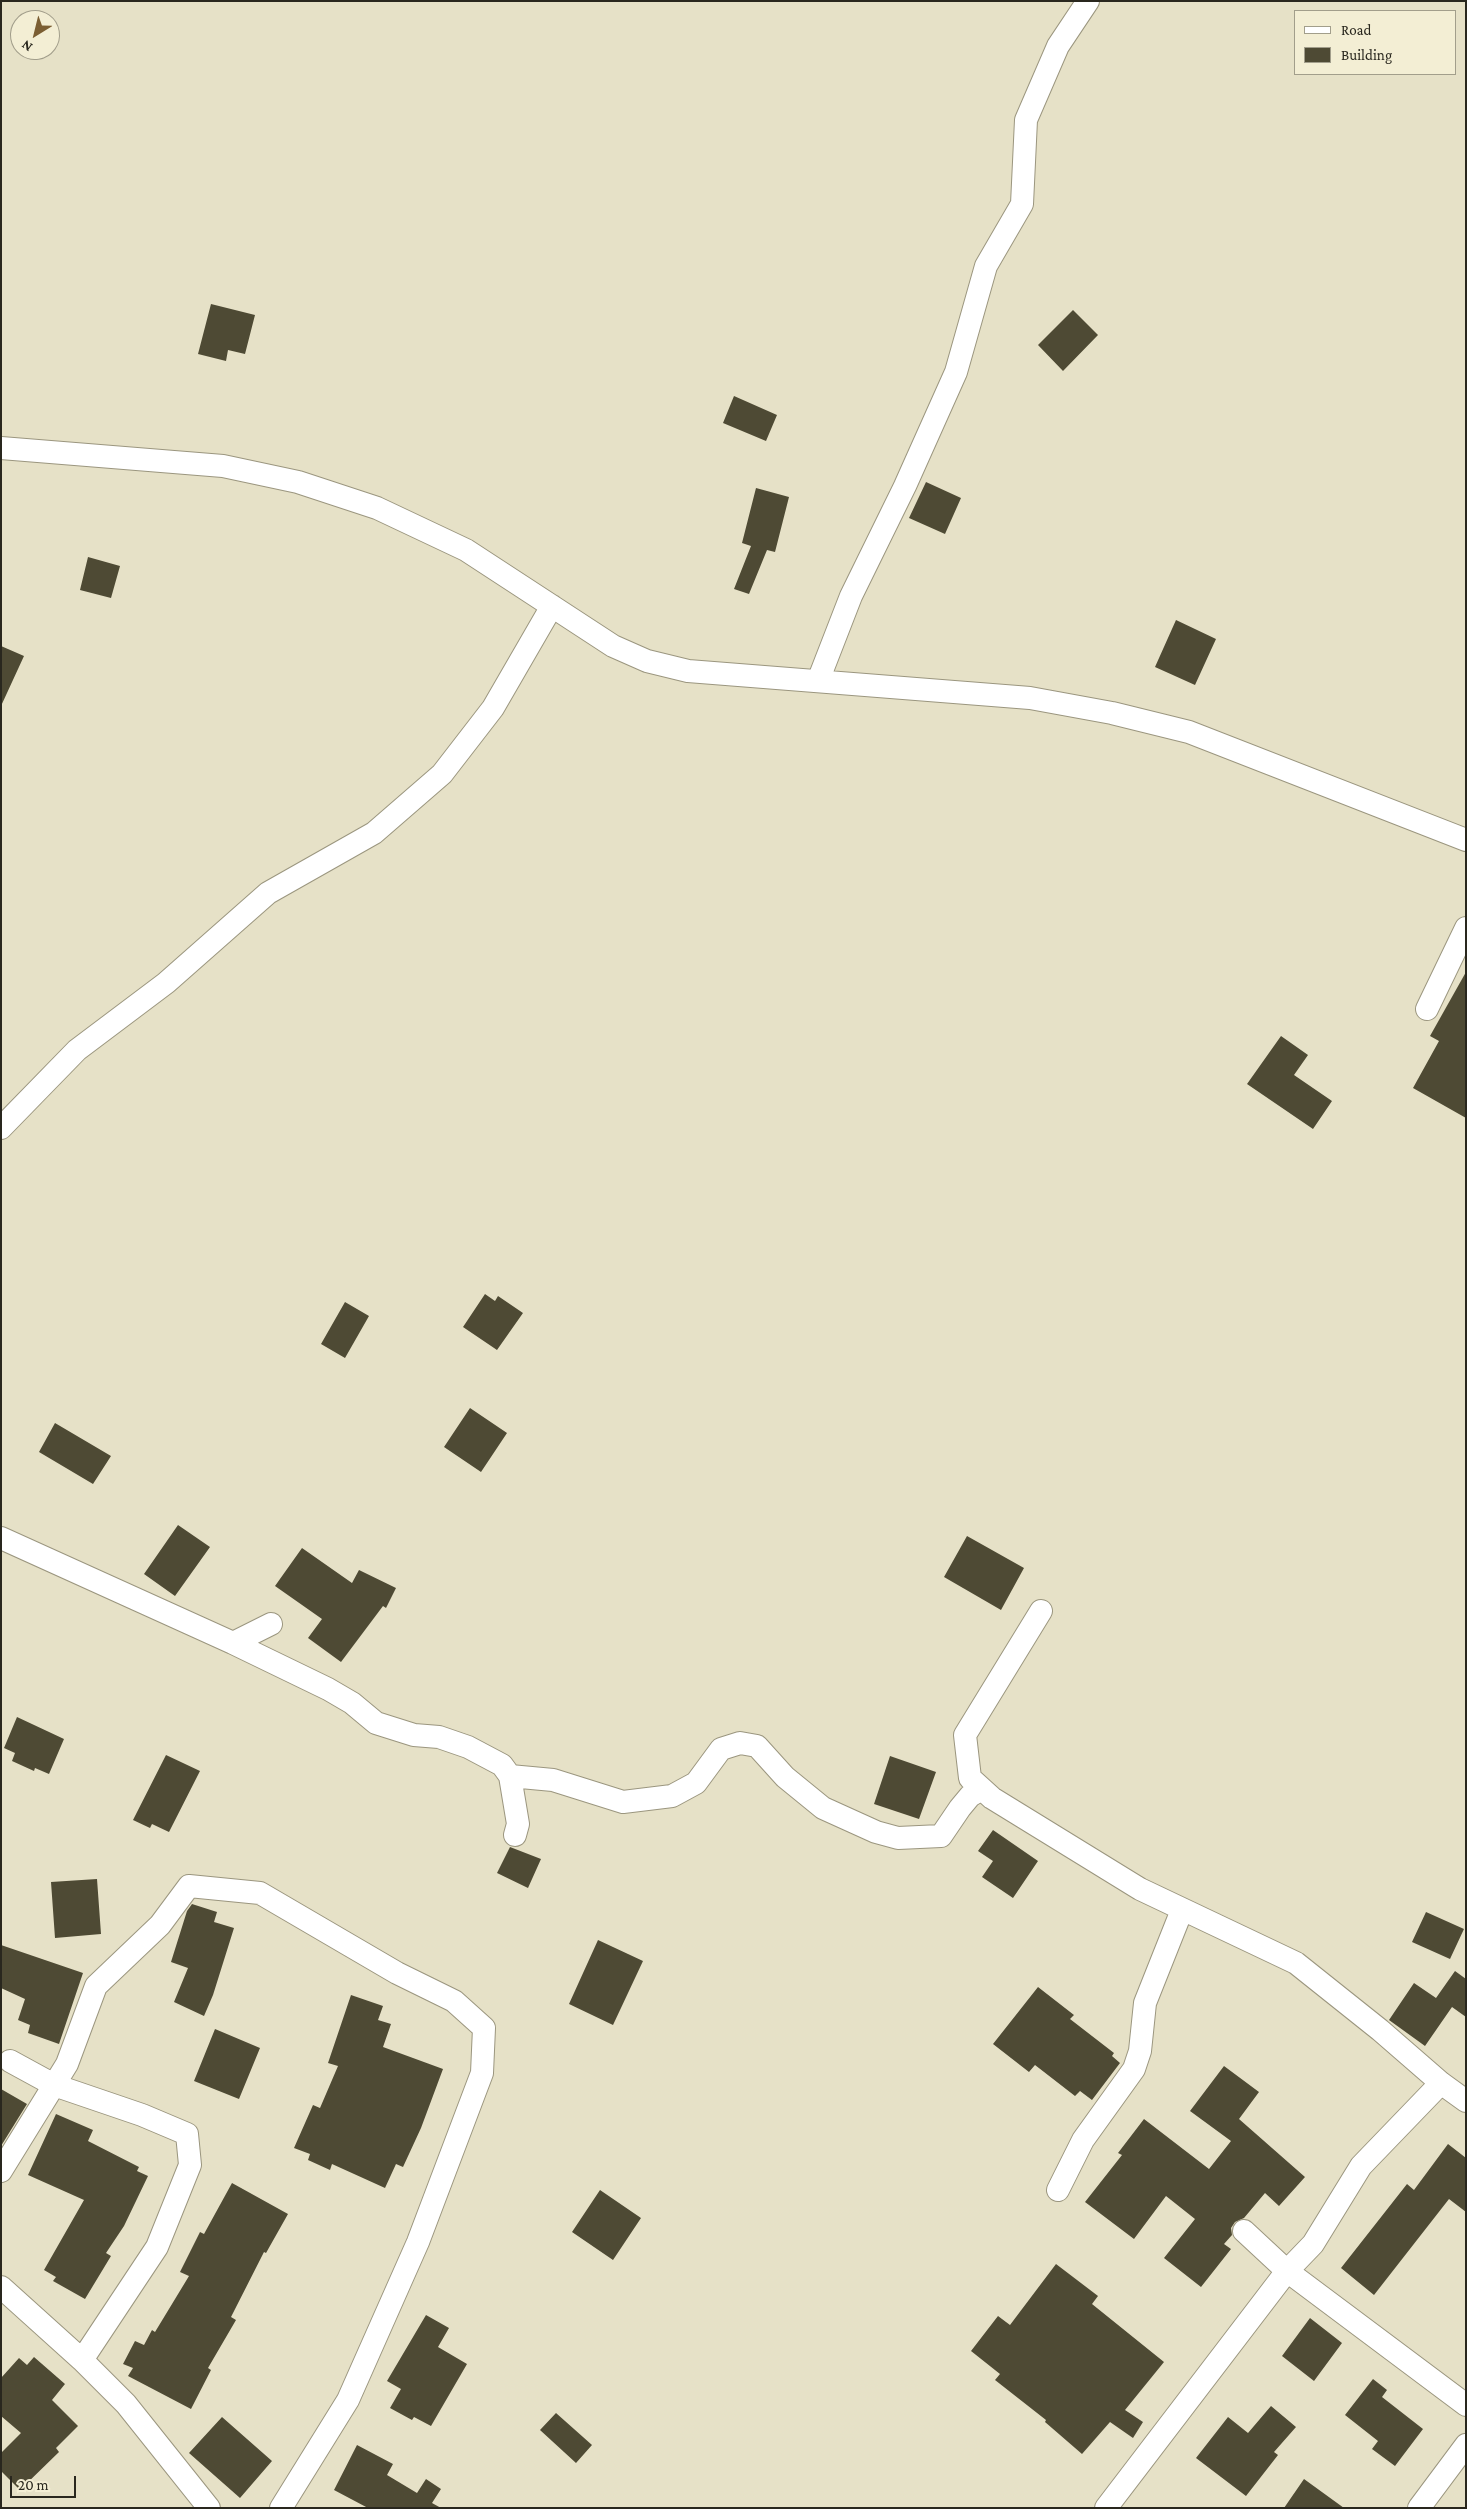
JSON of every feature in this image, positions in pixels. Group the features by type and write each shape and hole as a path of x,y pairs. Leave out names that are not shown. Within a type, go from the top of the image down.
{"street":[{"path":"818,681 851,596 905,486 956,372 986,266 1022,204 1026,120 1058,46 1088,1"},
{"path":"1,448 223,466 298,482 377,508 466,550 613,646 647,661 688,671 1030,698 1112,713 1189,732 1466,840"},
{"path":"1,1128 77,1050 166,983 268,893 374,833 442,774 493,708 552,606"},
{"path":"1427,1009 1466,928"},
{"path":"1,1538 234,1643 328,1689 352,1703 376,1723 414,1735 439,1737 468,1747 502,1765 510,1776 518,1824 515,1835"},
{"path":"1041,1611 965,1735 970,1778 992,1798 1140,1889 1296,1963 1380,2030 1441,2083 1466,2101"},
{"path":"234,1643 271,1624"},
{"path":"510,1776 554,1780 623,1802 672,1796 696,1783 721,1749 740,1743 757,1746 785,1777 823,1808 876,1832 898,1838 941,1836 970,1796 982,1789"},
{"path":"1,2171 66,2064 96,1986 160,1925 189,1886 260,1893 397,1973 454,2001 484,2028 482,2073 418,2242 348,2400 281,2508"},
{"path":"1058,2190 1083,2140 1134,2069 1140,2051 1145,2003 1182,1910"},
{"path":"10,2061 54,2085 142,2115 186,2134 190,2165 157,2247 82,2360"},
{"path":"1106,2508 1287,2271 1313,2244 1361,2166 1441,2083"},
{"path":"1244,2231 1287,2271 1466,2406"},
{"path":"1,2288 82,2360 126,2404 208,2508"},
{"path":"1420,2508 1466,2444"}],"building":[{"path":"211,304 255,315 245,354 228,350 226,361 198,354"},
{"path":"1073,310 1098,335 1063,371 1038,345"},
{"path":"734,396 777,415 766,441 723,423"},
{"path":"926,482 961,498 945,534 909,518"},
{"path":"756,488 789,497 775,552 767,550 749,594 734,589 751,546 742,543"},
{"path":"88,557 120,566 111,598 80,590"},
{"path":"1176,620 1216,639 1195,685 1155,667"},
{"path":"1,646 24,656 1,706"},
{"path":"1466,972 1466,1118 1413,1088 1439,1041 1430,1036"},
{"path":"1281,1036 1308,1055 1294,1075 1332,1101 1313,1129 1247,1084"},
{"path":"485,1294 495,1301 498,1296 523,1313 497,1350 463,1327"},
{"path":"345,1302 369,1316 345,1358 321,1344"},
{"path":"470,1408 507,1433 481,1472 444,1447"},
{"path":"55,1423 111,1456 93,1484 39,1452"},
{"path":"178,1525 210,1547 175,1596 144,1574"},
{"path":"967,1536 1024,1568 1001,1610 944,1577"},
{"path":"302,1548 352,1583 359,1570 396,1588 386,1608 383,1606 341,1662 308,1638 322,1619 275,1586"},
{"path":"17,1717 64,1739 49,1774 35,1768 34,1771 12,1761 15,1753 4,1748"},
{"path":"166,1755 200,1771 169,1832 152,1824 150,1828 133,1820"},
{"path":"890,1756 936,1772 919,1819 874,1804"},
{"path":"993,1830 1038,1861 1013,1898 982,1877 993,1861 978,1851"},
{"path":"510,1847 541,1859 528,1888 497,1873"},
{"path":"97,1879 101,1934 55,1938 51,1882"},
{"path":"192,1904 217,1912 214,1922 234,1928 213,1995 204,2016 174,2002 188,1968 171,1962 187,1911"},
{"path":"1426,1912 1464,1929 1450,1959 1412,1942"},
{"path":"598,1940 643,1961 613,2025 569,2004"},
{"path":"1,1945 83,1973 59,2044 28,2033 30,2025 18,2020 25,1999 1,1988"},
{"path":"1455,1971 1466,1979 1466,2017 1452,2007 1425,2046 1389,2020 1414,1983 1436,1998"},
{"path":"1038,1987 1074,2015 1070,2019 1114,2053 1112,2056 1120,2063 1092,2100 1080,2091 1075,2096 1035,2065 1029,2072 993,2044"},
{"path":"351,1995 383,2006 378,2020 391,2024 383,2047 443,2069 421,2128 403,2167 396,2164 385,2188 332,2164 330,2170 308,2160 310,2154 294,2148 313,2105 320,2108 338,2066 328,2063"},
{"path":"215,2029 260,2048 239,2099 194,2081"},
{"path":"1224,2066 1259,2092 1239,2119 1305,2177 1279,2206 1265,2193 1244,2218 1235,2222 1231,2228 1232,2235 1224,2244 1231,2249 1201,2287 1164,2258 1195,2219 1166,2196 1134,2239 1085,2202 1122,2155 1118,2153 1144,2119 1209,2169 1231,2141 1190,2111"},
{"path":"1,2089 27,2104 1,2146"},
{"path":"56,2114 93,2130 88,2141 139,2167 137,2171 148,2176 124,2226 106,2253 111,2256 85,2299 53,2281 56,2277 44,2270 84,2200 28,2175"},
{"path":"1448,2144 1466,2158 1466,2212 1449,2199 1374,2295 1341,2268 1407,2184 1414,2190"},
{"path":"232,2183 288,2214 266,2253 264,2252 231,2317 236,2320 208,2368 211,2370 191,2409 128,2376 133,2368 123,2364 135,2341 144,2345 152,2330 155,2332 189,2276 180,2272 200,2232 204,2234"},
{"path":"600,2190 641,2218 613,2260 572,2232"},
{"path":"1056,2264 1098,2296 1092,2304 1164,2362 1125,2410 1143,2422 1133,2438 1110,2422 1082,2454 1045,2422 1046,2420 995,2380 1000,2374 971,2351 998,2316 1010,2325"},
{"path":"426,2315 449,2328 438,2347 467,2364 431,2426 414,2417 412,2420 390,2408 401,2389 387,2381"},
{"path":"1310,2318 1342,2343 1314,2381 1282,2356"},
{"path":"34,2357 65,2384 52,2400 78,2426 56,2448 59,2452 20,2490 1,2471 1,2453 21,2433 1,2416 1,2378 19,2358 27,2365"},
{"path":"1373,2379 1387,2390 1382,2397 1423,2429 1395,2466 1372,2449 1378,2441 1345,2415"},
{"path":"1271,2406 1296,2427 1274,2452 1278,2455 1246,2496 1196,2458 1228,2417 1248,2433"},
{"path":"556,2413 592,2445 576,2463 540,2430"},
{"path":"222,2417 272,2461 240,2498 189,2453"},
{"path":"357,2445 393,2464 387,2475 417,2493 426,2479 441,2489 432,2503 441,2508 368,2508 334,2490"},
{"path":"1304,2479 1344,2508 1284,2508"}]}
